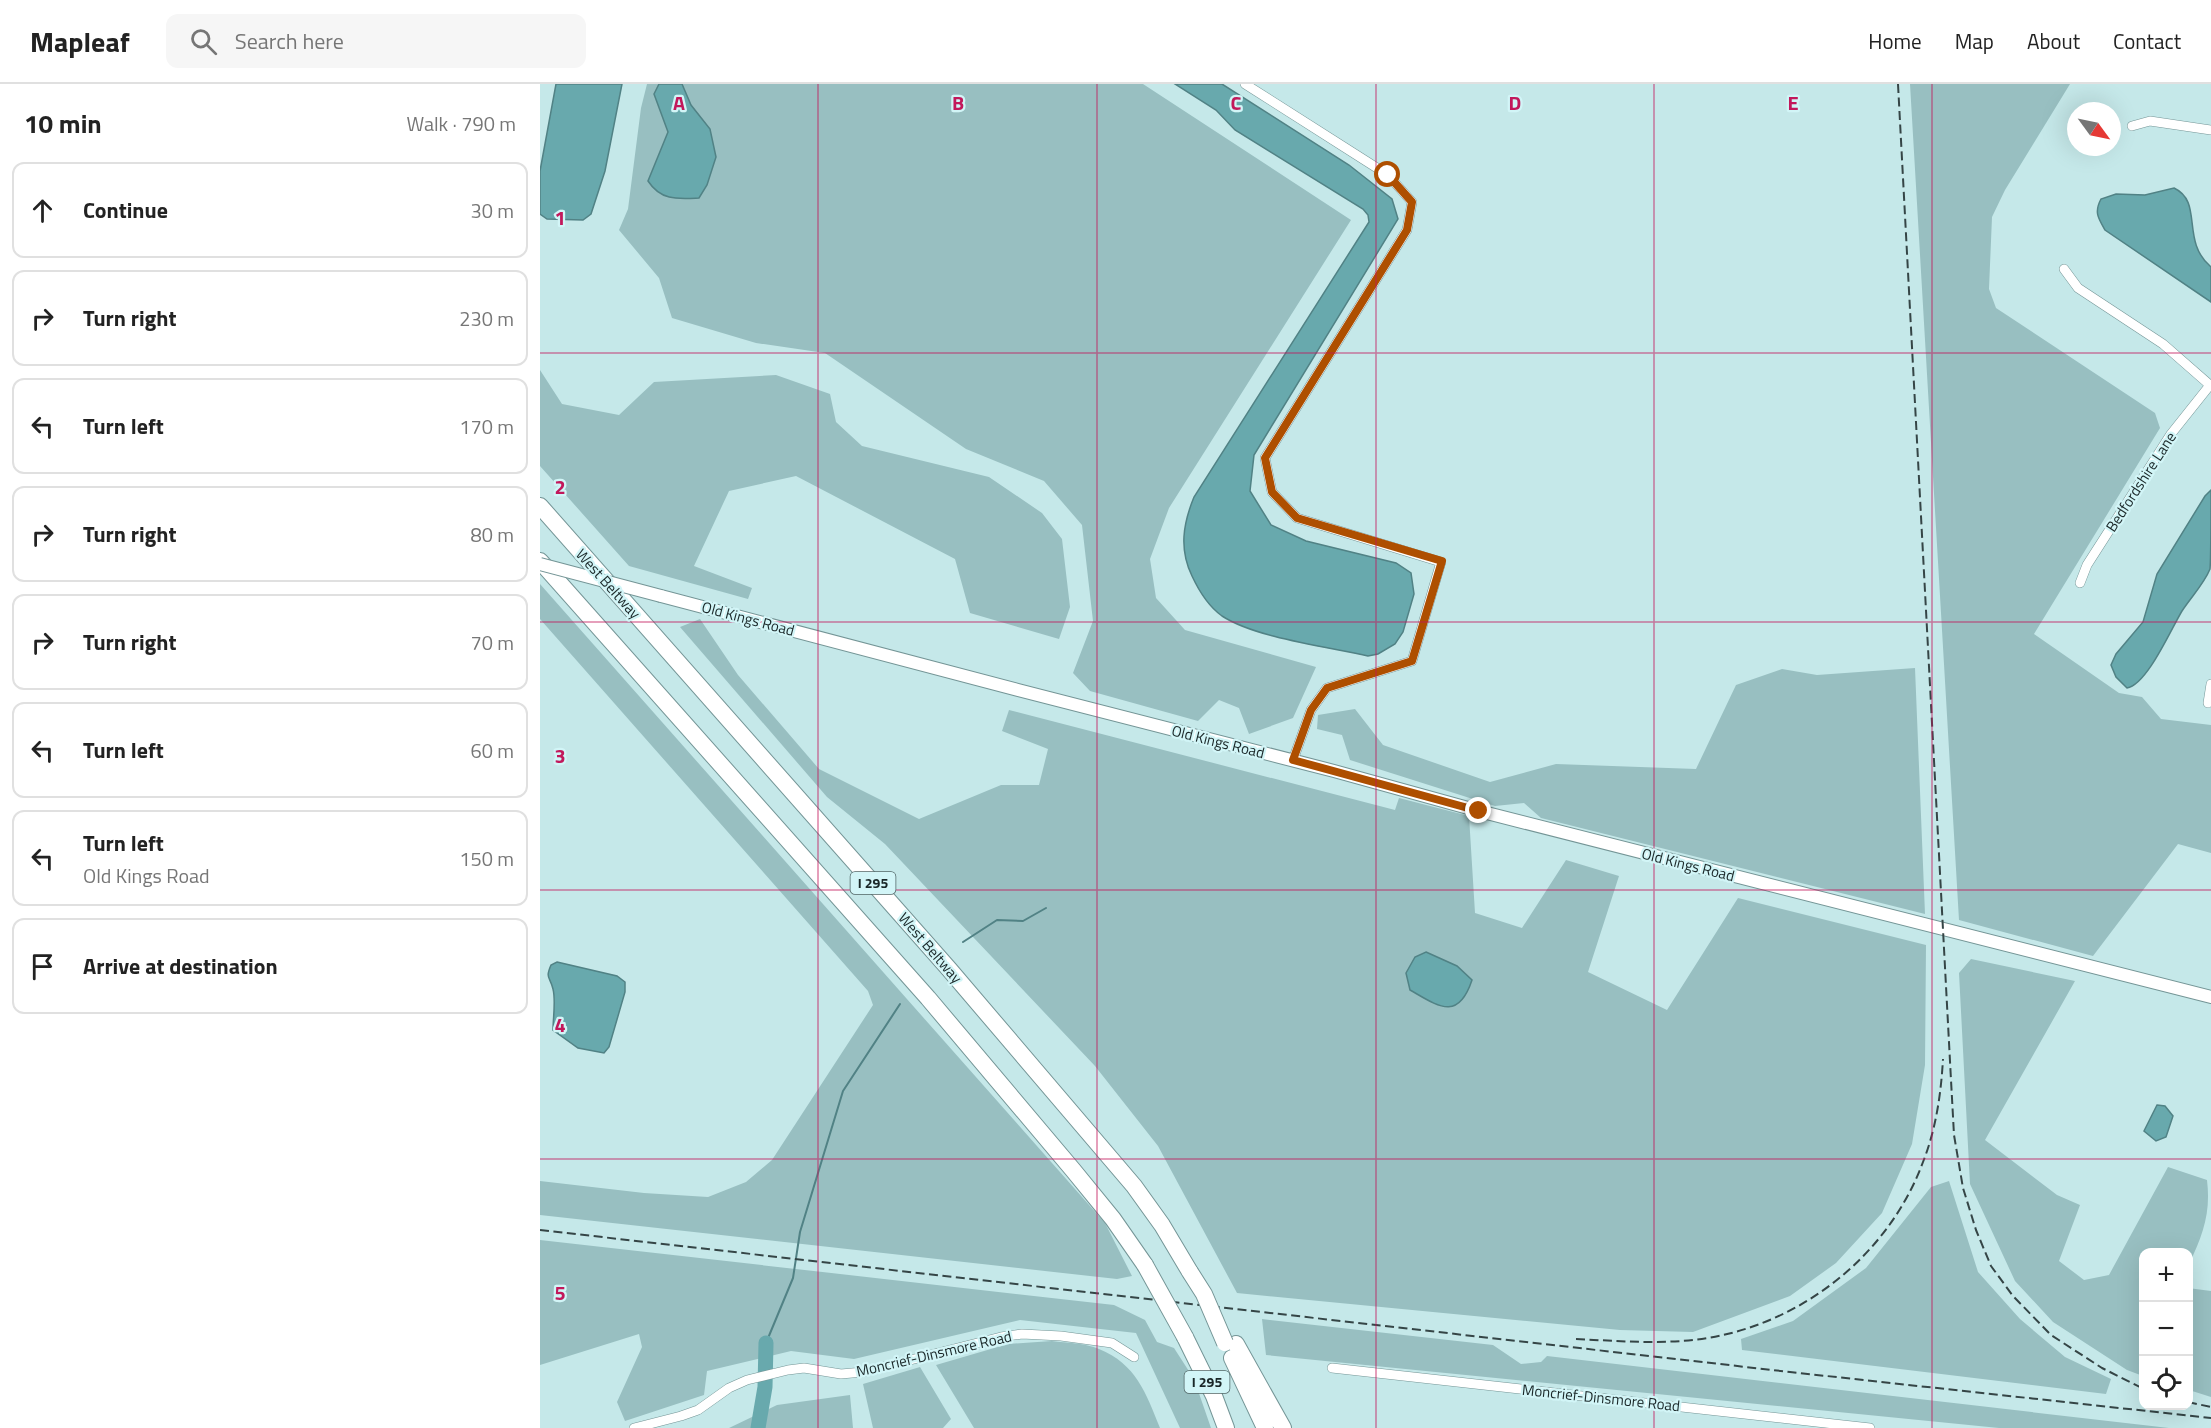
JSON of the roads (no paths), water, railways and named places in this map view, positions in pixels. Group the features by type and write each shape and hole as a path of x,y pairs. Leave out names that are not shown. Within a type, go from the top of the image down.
{"highway":[{"name":"West Beltway","path":"540,506 949,969 1119,1167 1162,1225 1204,1294 1230,1344 1264,1428"},
{"name":"I 295","path":"540,562 928,998 1113,1220 1145,1265 1185,1337 1214,1396 1226,1428"},
{"path":"1230,1344 1283,1428"}],"street":[{"path":"1245,84 1388,175 1412,202 1407,230 1265,458 1272,492 1297,518 1442,561 1412,661 1327,688 1311,710 1293,760"},
{"path":"2132,126 2150,121 2211,130"},
{"path":"2064,269 2078,288 2163,344 2211,386"},
{"name":"Bedfordshire Lane","path":"2080,583 2087,565 2171,434 2211,386"},
{"name":"Old Kings Road","path":"540,562 661,596 1293,760 1490,814 2211,997"},
{"path":"2208,703 2211,684"},
{"name":"Moncrief-Dinsmore Road","path":"634,1428 698,1410 729,1388 747,1380 788,1370 804,1368 841,1374 863,1372 1001,1337 1022,1334 1112,1343 1134,1357"},
{"name":"Moncrief-Dinsmore Road","path":"1332,1368 1870,1428"}],"waterway":[{"path":"963,942 997,920 1023,921 1046,908"},
{"path":"766,1343 793,1278 800,1232 843,1091 900,1004"},
{"path":"758,1428 765,1387 766,1343"}],"railway":[{"path":"1898,84 1954,1135 1963,1188 1976,1230 1991,1266 2013,1296 2051,1335 2102,1368 2139,1386"},
{"path":"1576,1339 1658,1342 1708,1338 1743,1330 1777,1317 1809,1300 1839,1278 1865,1254 1889,1226 1908,1195 1923,1162 1935,1124 1943,1059"},
{"path":"540,1230 2211,1418"},
{"path":"2193,1403 2211,1407"}]}
